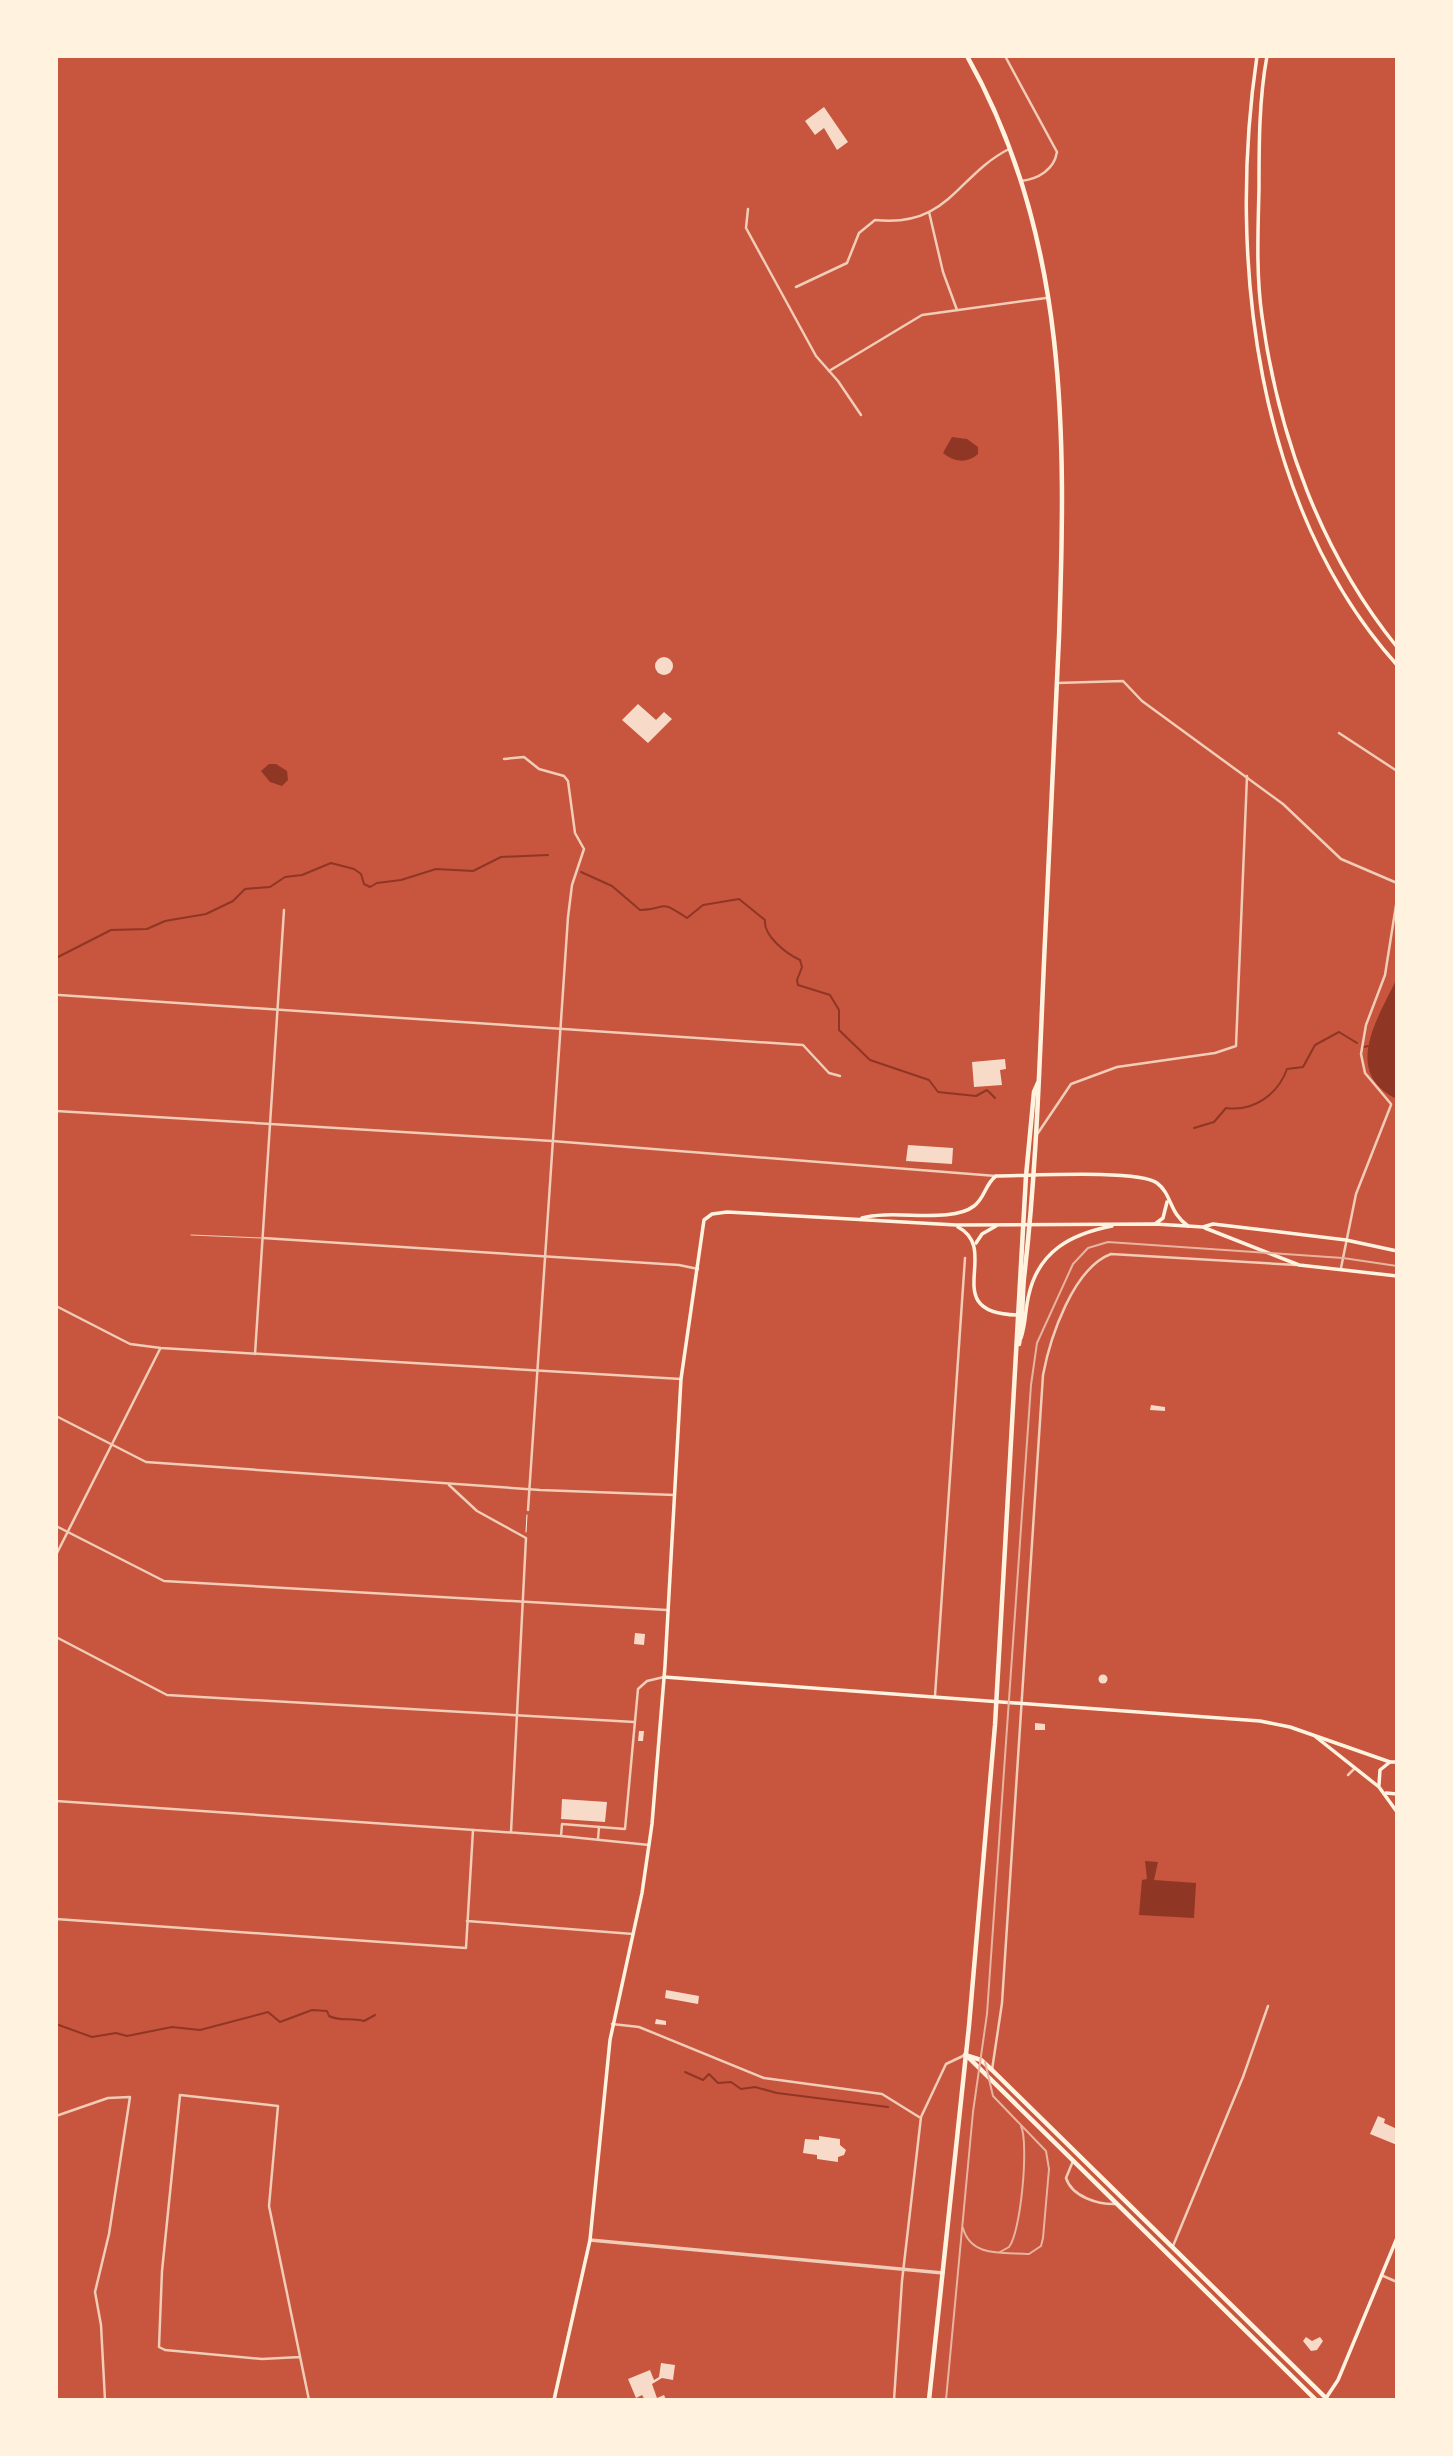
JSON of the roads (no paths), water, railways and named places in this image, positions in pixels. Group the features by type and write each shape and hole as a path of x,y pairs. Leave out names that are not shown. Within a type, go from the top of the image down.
{"main road":[{"path":"967,56 1021,181 1049,298 1063,439 1057,684 1035,1176 1020,1340"},
{"path":"1257,56 1249,143 1248,249 1249,284 1260,369 1280,451 1320,548 1359,615 1397,665"},
{"path":"1267,56 1260,144 1259,249 1262,314 1270,368 1291,446 1329,541 1356,589 1397,646"},
{"path":"1249,143 1260,144"},
{"path":"1248,249 1259,249"},
{"path":"1260,369 1270,368"},
{"path":"1280,451 1291,446"},
{"path":"929,2400 965,2055 996,1701 1026,1176 1034,1092 1038,1083"},
{"path":"856,1220 894,1213 960,1213 980,1201 989,1180 996,1176 1035,1176 1147,1179 1158,1184 1176,1217 1188,1226"},
{"path":"1155,1224 1163,1218 1168,1200"},
{"path":"554,2400 590,2240 595,2201 598,2132 612,2024 633,1934 649,1845 664,1677 681,1379 703,1225 707,1216 727,1212 956,1225 1155,1224 1203,1227 1299,1265 1397,1276"},
{"path":"1017,1355 1032,1282 1049,1254 1078,1234 1119,1224"},
{"path":"1203,1227 1213,1224 1346,1240 1397,1251"},
{"path":"956,1225 971,1235 975,1245 973,1289 976,1299 989,1311 1017,1315"},
{"path":"975,1245 982,1234 999,1225"},
{"path":"664,1677 1231,1717 1280,1725 1390,1762 1397,1762"},
{"path":"1312,1734 1379,1787 1397,1812"},
{"path":"1379,1787 1380,1770 1390,1762"},
{"path":"1386,1794 1397,1794"},
{"path":"965,2055 981,2060 992,2070 1117,2204 1316,2400"},
{"path":"965,2055 1172,2249 1326,2399 1338,2381 1397,2238"}],"street":[{"path":"1005,56 1057,152 1048,169 1034,180 1021,181"},
{"path":"796,287 846,263 859,233 875,220 897,221 929,212 952,199 987,162 1009,149"},
{"path":"748,209 746,228 816,356 861,415"},
{"path":"929,212 943,272 957,310"},
{"path":"829,371 922,316 1049,298"},
{"path":"1057,684 1123,681 1142,701 1306,822 1341,859 1397,883"},
{"path":"1339,733 1397,771"},
{"path":"504,759 524,757 539,769 568,780 575,832 584,849 572,885 527,1510"},
{"path":"1036,1136 1070,1084 1117,1067 1215,1053 1236,1046 1247,776"},
{"path":"1391,1104 1366,1073 1361,1049 1366,1025 1385,975 1397,899"},
{"path":"255,1355 284,910"},
{"path":"60,995 803,1045 829,1073 839,1076"},
{"path":"1391,1104 1397,1104"},
{"path":"1341,1268 1362,1175 1391,1104"},
{"path":"56,1111 552,1142 996,1176"},
{"path":"263,1238 698,1269"},
{"path":"992,2070 1002,2003 1043,1376 1048,1354 1064,1312 1083,1275 1101,1258 1122,1254 1299,1265"},
{"path":"935,1696 965,1258"},
{"path":"56,1306 130,1344 161,1348 681,1379"},
{"path":"56,1555 161,1348"},
{"path":"56,1416 146,1462 448,1484 674,1495"},
{"path":"448,1484 477,1511 526,1538 519,1717 511,1832"},
{"path":"56,1526 164,1581 667,1610"},
{"path":"56,1637 167,1695 634,1722"},
{"path":"561,1836 562,1824 625,1829 638,1689 647,1681 664,1677"},
{"path":"1348,1775 1355,1768"},
{"path":"56,1801 511,1832 649,1845"},
{"path":"598,1839 599,1827"},
{"path":"56,1919 466,1948 473,1830"},
{"path":"467,1921 633,1934"},
{"path":"1172,2249 1243,2077 1268,2006"},
{"path":"612,2024 639,2026 764,2078 882,2094 921,2117"},
{"path":"894,2400 921,2117 946,2064 965,2055"},
{"path":"300,2357 262,2359 165,2350 159,2347 162,2271 180,2095 278,2106 269,2206 309,2400"},
{"path":"56,2116 108,2098 130,2097 109,2234 95,2292 101,2325 105,2400"},
{"path":"1076,2158 1066,2173 1070,2187 1088,2199 1106,2205 1117,2204"},
{"path":"590,2240 943,2273"},
{"path":"1381,2275 1397,2282"}],"lane":[{"path":"191,1235 263,1238"}],"waterway":[{"path":"56,958 111,930 147,929 165,921 206,914 233,901 245,889 270,887 285,877 302,875 331,863 354,869 361,874 364,884 370,887 436,869 473,871 501,857 548,855"},
{"path":"581,872 612,886 640,910 666,906 687,918 703,905 739,899 765,920 765,926 777,944 800,960 802,967 798,985 830,995 839,1010 839,1030 870,1060 929,1080 938,1092 976,1096 987,1090 995,1098"},
{"path":"1194,1128 1214,1122 1226,1108 1246,1107 1264,1099 1278,1086 1287,1069 1303,1067 1315,1045 1339,1032 1357,1043"},
{"path":"1364,1047 1368,1046"},
{"path":"56,2024 92,2037 116,2033 127,2036 172,2027 200,2030 268,2012 280,2022 312,2010 327,2011 329,2016 337,2019 364,2021 375,2015"},
{"path":"685,2072 703,2080 709,2074 718,2083 731,2082 741,2089 755,2087 777,2093 888,2107"}],"tram line":[{"path":"946,2400 973,2112 987,2014 1031,1385 1037,1343 1073,1264 1088,1248 1108,1242 1343,1258 1397,1266"},
{"path":"963,2228 973,2244 990,2252 1029,2254 1041,2246 1043,2238 1049,2169 1046,2151 993,2096 985,2062"},
{"path":"1000,2252 1009,2247 1020,2207 1024,2168 1021,2126"}]}
